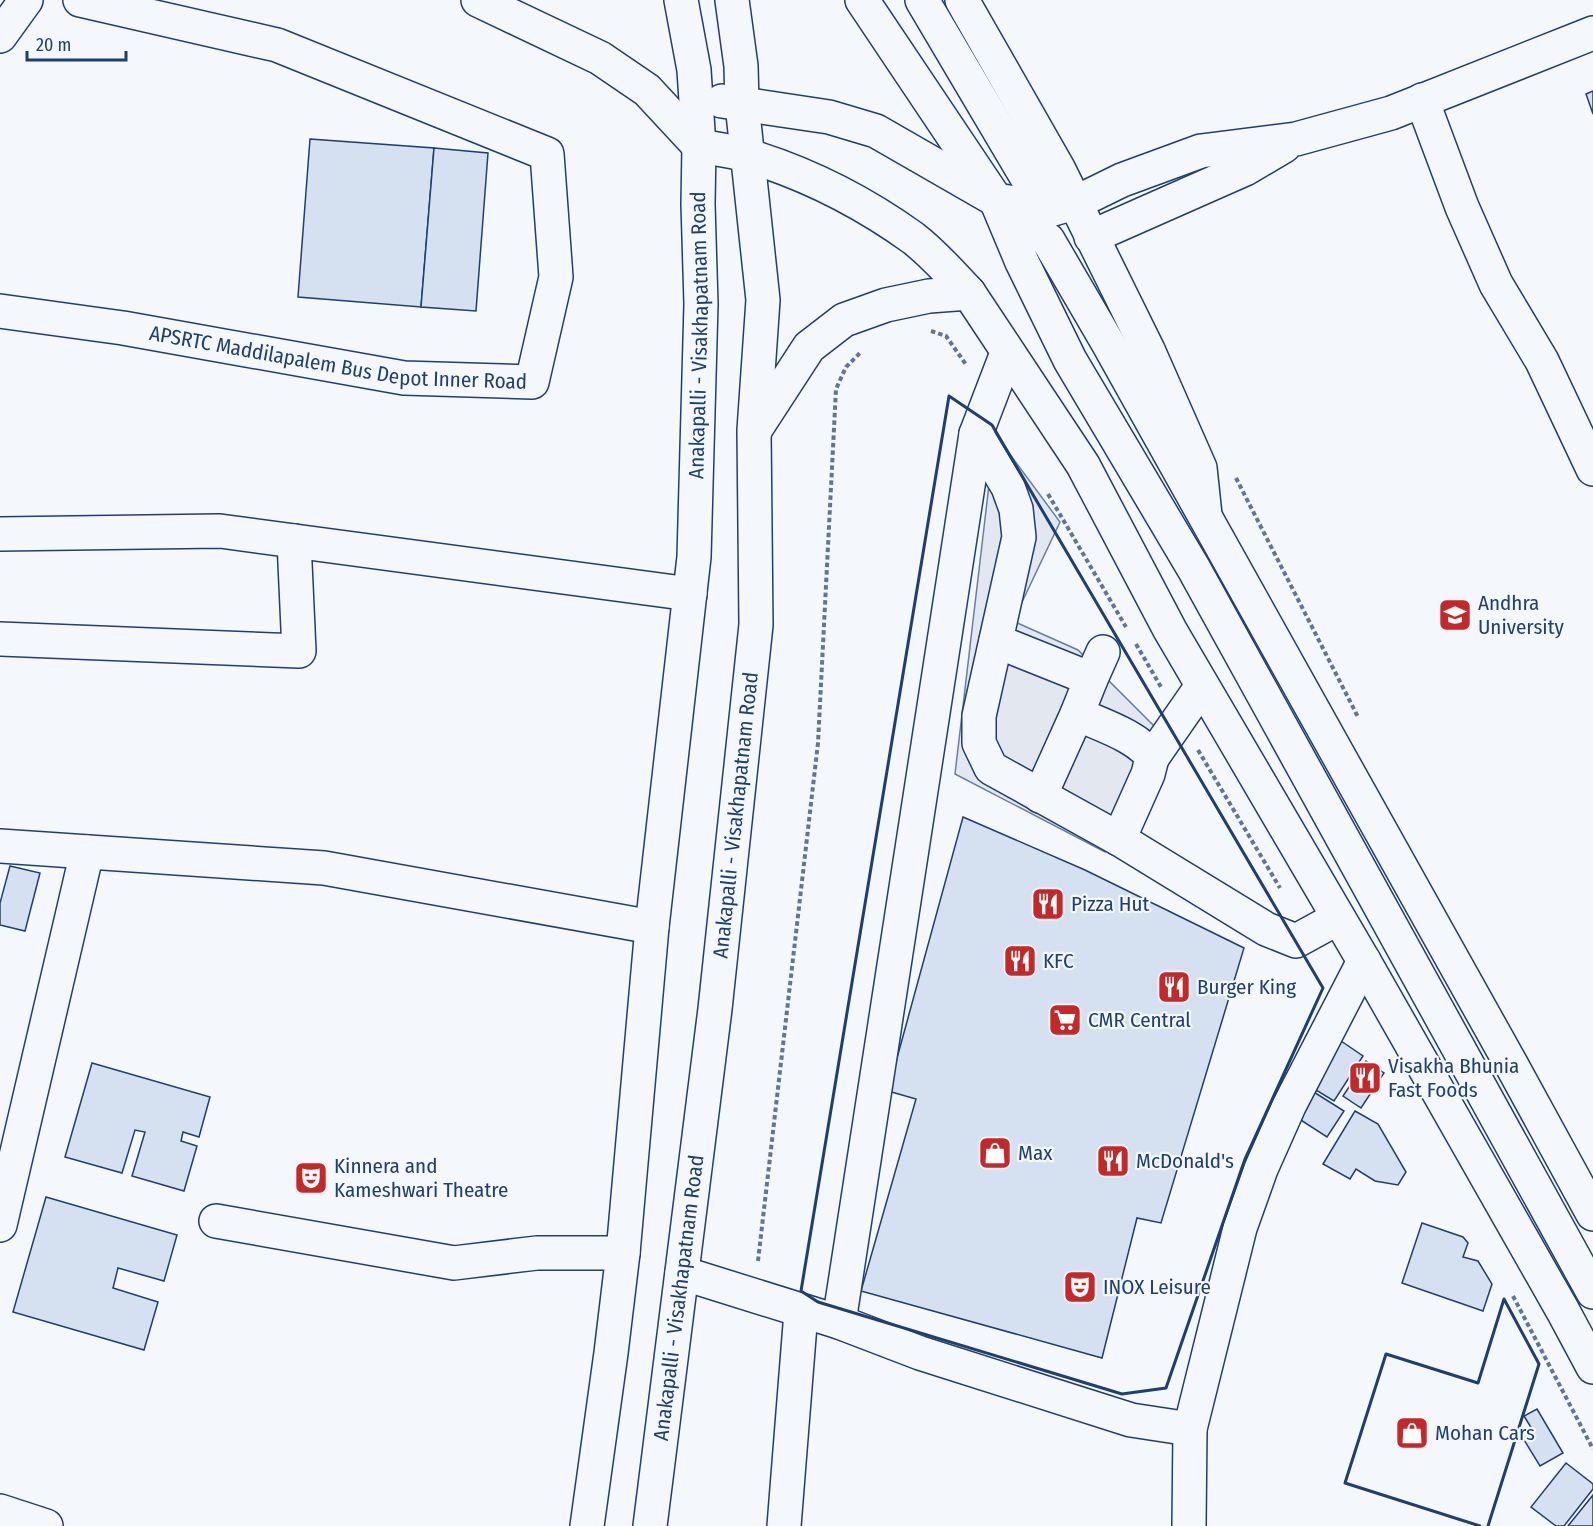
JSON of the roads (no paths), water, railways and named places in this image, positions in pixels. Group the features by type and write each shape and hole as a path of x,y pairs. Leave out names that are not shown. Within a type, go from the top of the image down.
{"main road":[{"path":"0,36 26,0"},
{"name":"APSRTC Maddilapalem Bus Depot Inner Road","path":"0,310 123,328 404,378 532,382 556,277 547,154 277,45 80,0"},
{"path":"478,0 600,57 647,90 699,146 748,155 830,187 857,201 914,239 969,293 1083,465 1202,686 1364,961 1593,1367"},
{"name":"Anakapalli - Visakhapatnam Road","path":"587,1526 612,1353 652,927 694,557 701,304 699,146 694,70 681,0"},
{"name":"Anakapalli - Visakhapatnam Road","path":"650,1526 716,997 756,625 754,430 763,300 742,104 741,66 732,0"},
{"path":"862,0 996,200 1022,262 1070,360 1200,580 1593,1292"},
{"path":"922,0 1032,186 1064,206 1091,237 1148,350 1200,468 1205,515"},
{"path":"962,0 1059,170 1064,206"},
{"path":"996,200 1064,206 1122,180 1201,151 1296,139 1391,112 1593,33"},
{"path":"647,90 829,117 876,131 996,200 1048,240 1205,515 1593,1214"},
{"path":"1422,100 1462,207 1496,284 1542,361 1593,469"},
{"path":"1091,237 1245,169 1296,139"},
{"path":"754,430 809,347 843,320 886,305 929,296 969,293"},
{"path":"839,1322 976,434 1007,353"},
{"path":"976,434 1008,487 1016,509 1019,537 979,716 979,743 991,768 1119,839 1266,929 1296,941 1338,918"},
{"path":"0,534 220,531 690,594"},
{"path":"0,639 299,651 294,541"},
{"path":"996,641 1097,666 1040,796"},
{"path":"1119,839 1148,774 1152,758 1202,686"},
{"path":"1077,714 1131,739 1147,749 1152,758"},
{"path":"0,846 324,868 652,927"},
{"path":"0,1225 87,852"},
{"path":"1189,1526 1190,1429 1240,1228 1261,1168 1289,1106 1364,961"},
{"path":"216,1221 454,1263 537,1253 622,1253"},
{"path":"682,1273 839,1322 920,1353 1131,1419 1190,1429"},
{"path":"784,1526 801,1312"},
{"path":"0,1511 46,1526"}],"place":[{"name":"Andhra University","path":"1455,615"},
{"name":"Pizza Hut","path":"1048,904"},
{"name":"KFC","path":"1020,961"},
{"name":"Burger King","path":"1174,987"},
{"name":"CMR Central","path":"1065,1020"},
{"name":"Visakha Bhunia Fast Foods","path":"1365,1078"},
{"name":"Max","path":"995,1153"},
{"name":"McDonald's","path":"1113,1161"},
{"name":"Kinnera and Kameshwari Theatre","path":"311,1178"},
{"name":"INOX Leisure","path":"1080,1287"},
{"name":"Mohan Cars","path":"1412,1433"}]}
